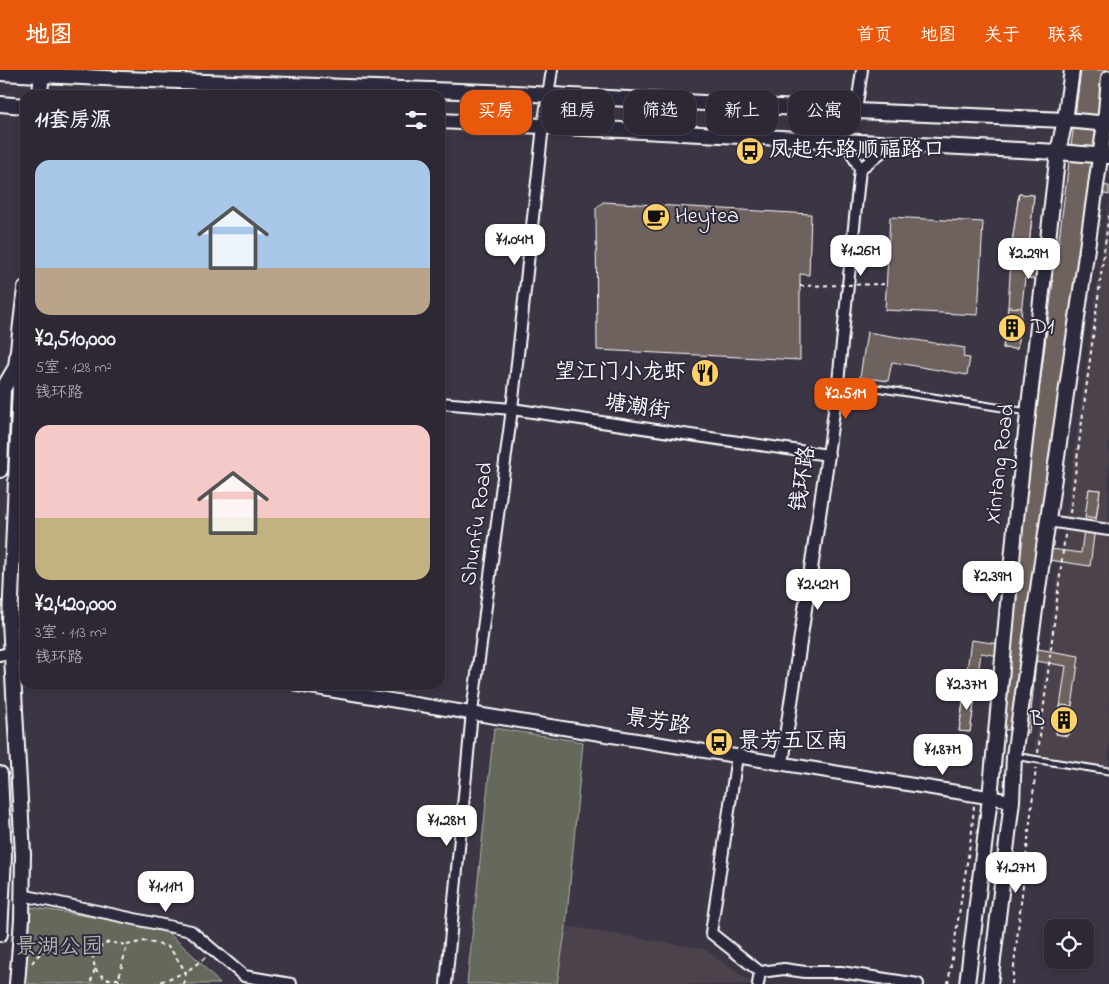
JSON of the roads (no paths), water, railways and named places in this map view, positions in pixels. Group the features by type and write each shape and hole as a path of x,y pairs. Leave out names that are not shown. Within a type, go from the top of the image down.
{"main road":[{"name":"Xintang Road","path":"967,984 990,798 1014,537 1028,412 1058,152 1065,120 1072,70"},
{"path":"0,73 42,73 434,90"},
{"path":"40,90 42,73"},
{"path":"990,984 1012,801 1014,756 1048,521 1105,155 1109,78"},
{"path":"445,90 542,95"},
{"path":"614,98 788,107"},
{"path":"0,104 20,106"},
{"path":"860,111 1065,120 1107,124"},
{"path":"445,121 542,126"},
{"path":"614,130 1105,155"},
{"path":"0,470 3,389 20,368"},
{"path":"17,984 23,854 10,621 20,386"},
{"path":"0,774 4,856 0,934"}],"street":[{"name":"Shunfu Road","path":"550,90 552,70"},
{"path":"859,90 862,70"},
{"name":"Shunfu Road","path":"446,984 472,712 512,409 542,135"},
{"path":"846,142 860,169 892,144"},
{"name":"钱环路","path":"782,764 838,382 860,169"},
{"name":"塘潮街","path":"445,403 512,409 828,455"},
{"path":"1048,521 1109,530"},
{"name":"景芳路","path":"330,690 1012,801"},
{"path":"737,756 711,933 760,972 784,969 805,972 841,972 918,984"},
{"path":"22,895 191,931 244,976 290,984"},
{"path":"758,984 760,972"}],"lane":[{"path":"838,382 1028,412"},
{"path":"1014,756 1109,771"}],"place":[{"name":"凤起东路顺福路口","path":"750,151"},
{"name":"Heytea","path":"656,217"},
{"name":"D1","path":"1012,328"},
{"name":"望江门小龙虾","path":"705,373"},
{"name":"B","path":"1064,720"},
{"name":"景芳五区南","path":"719,742"}],"park label":[{"name":"景湖公园","path":"59,948"}]}
